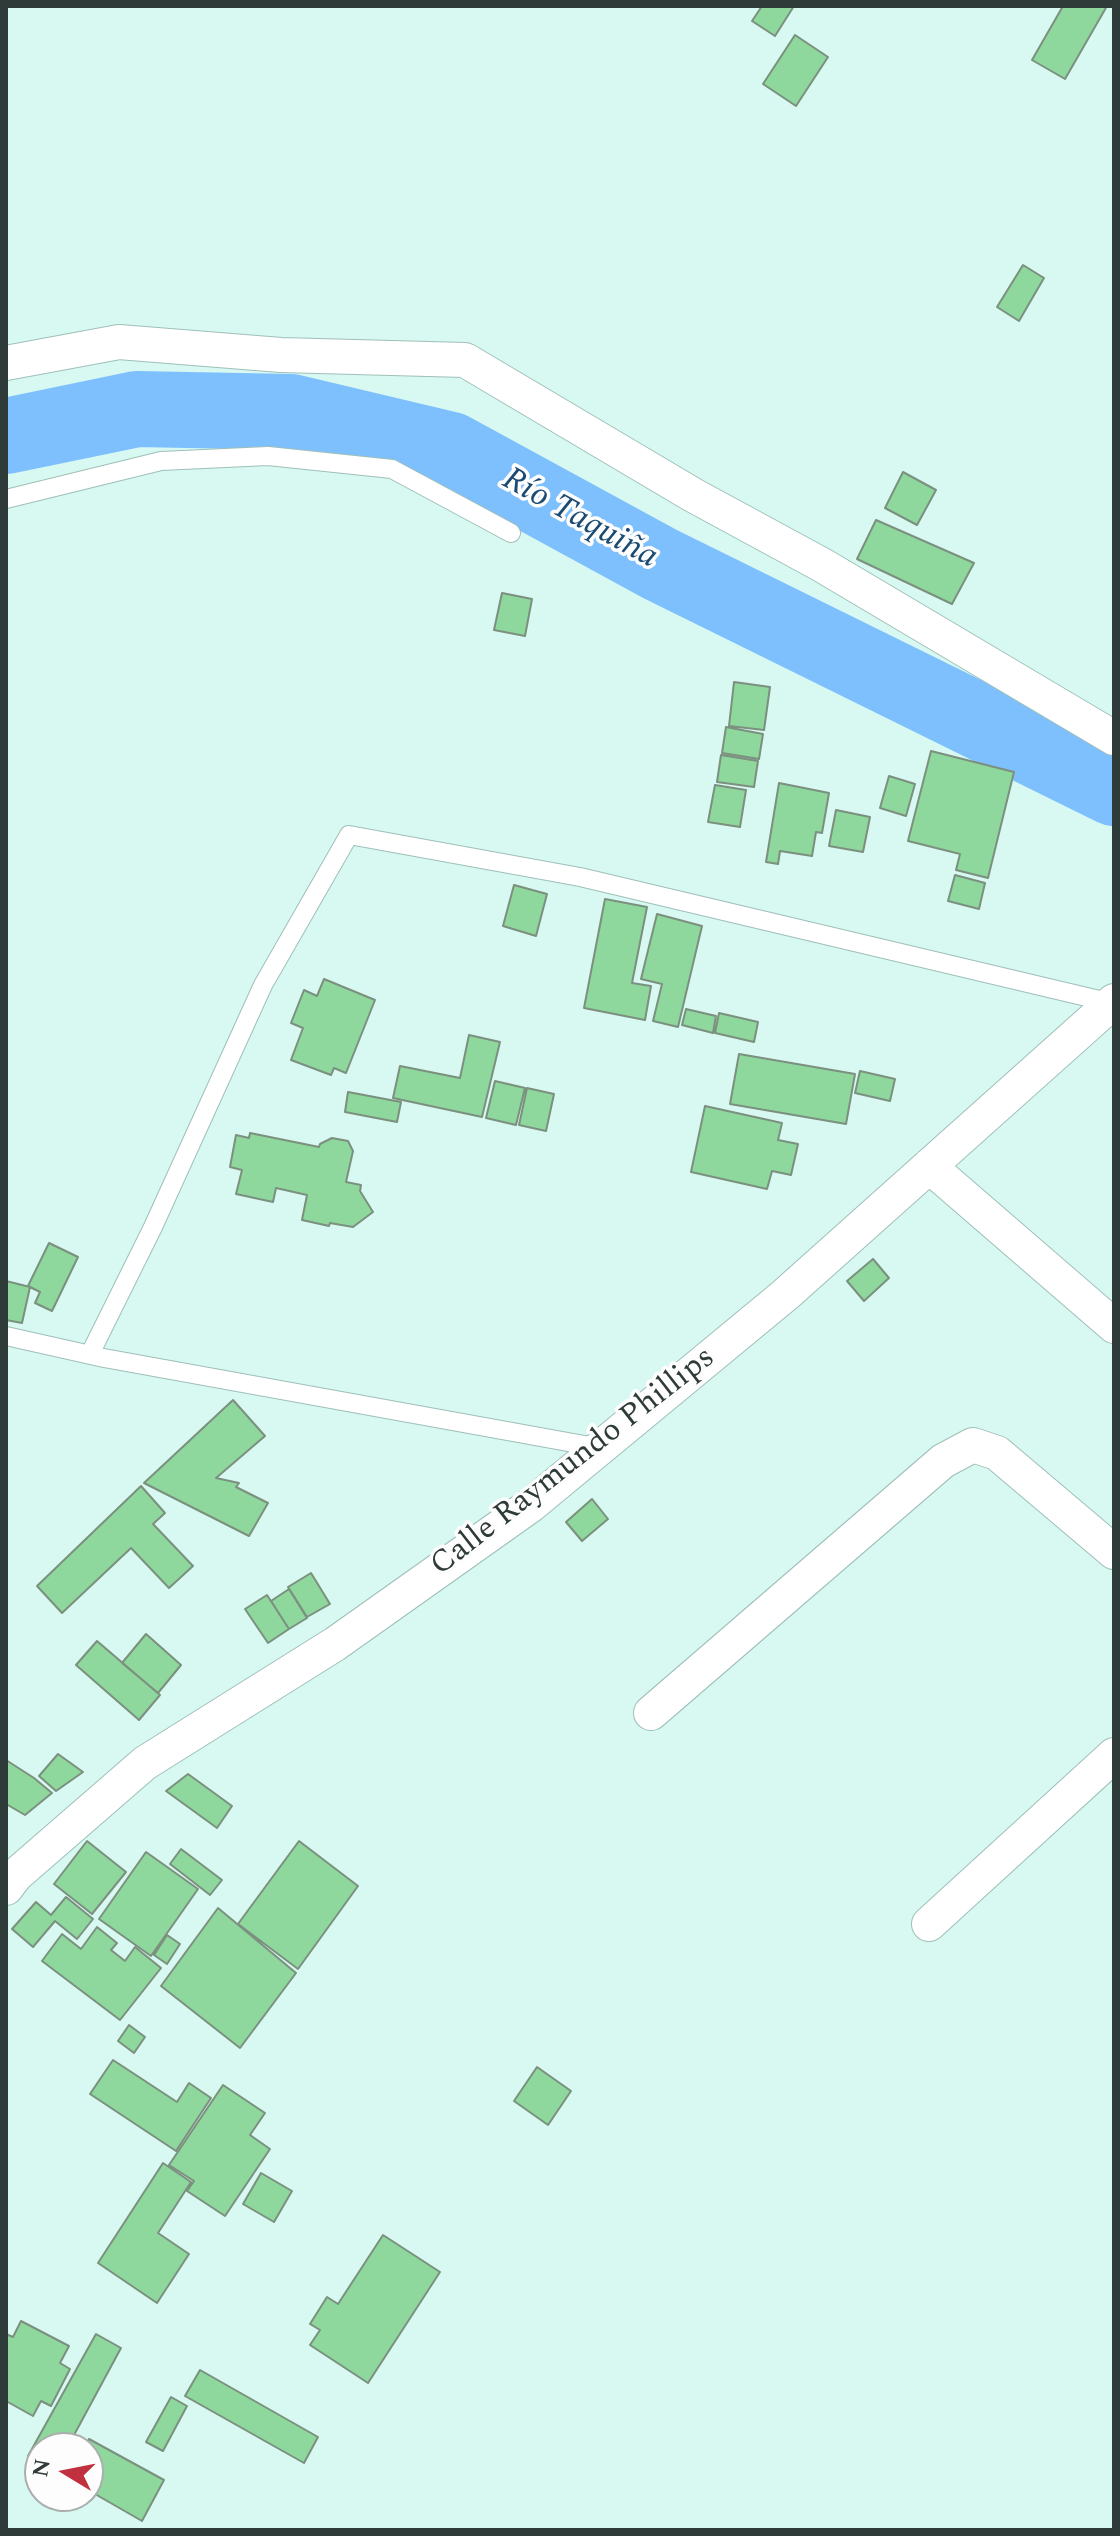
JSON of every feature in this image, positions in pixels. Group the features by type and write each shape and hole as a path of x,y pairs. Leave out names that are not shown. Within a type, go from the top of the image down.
{"street":[{"path":"6,363 119,342 281,355 465,360 693,495 822,565 1114,738"},
{"name":"Calle Raymundo Phillips","path":"6,1888 16,1875 145,1763 335,1644 531,1505 785,1295 1113,1002"},
{"path":"929,1166 1114,1326"},
{"path":"651,1713 943,1461 973,1445 997,1453 1114,1552"},
{"path":"929,1924 1114,1755"}],"lane":[{"path":"6,499 161,461 268,456 392,469 511,533"},
{"path":"90,1354 153,1227 263,985 349,835 580,877 1113,1002"},
{"path":"6,1336 601,1448"}],"building":[{"path":"762,6 794,6 775,36 752,21"},
{"path":"1063,6 1107,6 1065,79 1032,60"},
{"path":"795,35 828,57 796,106 763,84"},
{"path":"1023,265 1044,278 1019,321 997,307"},
{"path":"903,472 936,490 917,525 885,508"},
{"path":"876,520 974,563 952,604 857,559"},
{"path":"502,593 532,599 525,636 494,630"},
{"path":"734,682 770,687 764,730 729,726"},
{"path":"726,727 763,734 759,759 722,753"},
{"path":"931,751 1014,772 988,878 956,870 960,854 908,841"},
{"path":"721,755 758,761 754,787 717,782"},
{"path":"889,776 915,784 906,816 880,808"},
{"path":"779,783 829,793 822,833 816,832 812,856 780,851 778,864 766,862"},
{"path":"715,785 746,790 740,827 708,822"},
{"path":"836,810 870,817 863,852 829,846"},
{"path":"955,875 985,883 979,909 948,901"},
{"path":"514,885 547,894 536,936 503,926"},
{"path":"605,899 647,907 632,983 651,986 645,1020 584,1008"},
{"path":"657,914 702,926 678,1027 653,1021 662,984 641,979"},
{"path":"324,979 375,1000 346,1073 334,1068 331,1075 291,1060 303,1028 291,1023 304,990 317,996"},
{"path":"686,1009 716,1016 713,1033 682,1025"},
{"path":"719,1013 758,1022 754,1042 715,1033"},
{"path":"469,1035 500,1042 482,1117 393,1098 400,1066 460,1078"},
{"path":"739,1054 855,1074 846,1124 730,1104"},
{"path":"860,1071 895,1079 890,1101 855,1093"},
{"path":"495,1081 525,1088 516,1125 486,1118"},
{"path":"527,1088 554,1094 546,1131 519,1125"},
{"path":"348,1092 401,1102 397,1122 345,1112"},
{"path":"705,1106 782,1123 778,1140 798,1144 791,1175 772,1171 767,1189 691,1172"},
{"path":"250,1133 319,1147 332,1138 348,1141 353,1151 346,1182 361,1185 360,1191 373,1212 353,1227 330,1223 329,1226 302,1220 307,1195 276,1188 273,1202 236,1194 242,1170 230,1167 236,1135 249,1138"},
{"path":"49,1243 78,1257 52,1311 35,1303 40,1292 28,1286"},
{"path":"873,1259 889,1278 864,1301 847,1281"},
{"path":"6,1281 30,1287 22,1323 6,1320"},
{"path":"233,1400 265,1436 216,1478 239,1483 236,1487 268,1503 249,1536 144,1483"},
{"path":"141,1486 165,1513 153,1524 193,1566 169,1588 131,1548 62,1613 37,1586"},
{"path":"592,1499 608,1519 582,1541 566,1522"},
{"path":"311,1573 330,1604 307,1617 288,1587"},
{"path":"289,1589 307,1618 289,1629 271,1601"},
{"path":"267,1595 289,1629 268,1643 245,1609"},
{"path":"146,1634 181,1665 158,1693 122,1663"},
{"path":"97,1641 160,1695 139,1720 76,1665"},
{"path":"58,1754 83,1772 56,1791 39,1776"},
{"path":"6,1760 52,1793 25,1815 6,1804"},
{"path":"188,1774 232,1806 217,1828 166,1791"},
{"path":"87,1841 126,1872 92,1914 54,1884"},
{"path":"299,1841 358,1886 298,1969 238,1924"},
{"path":"181,1849 222,1880 210,1895 170,1864"},
{"path":"146,1852 198,1889 151,1956 99,1919"},
{"path":"66,1897 93,1919 77,1939 55,1921 33,1947 12,1929 36,1902 51,1915"},
{"path":"218,1908 296,1973 240,2048 161,1986"},
{"path":"97,1927 117,1943 111,1950 125,1961 135,1947 161,1968 120,2020 42,1961 62,1934 81,1949"},
{"path":"167,1935 180,1944 167,1964 154,1955"},
{"path":"129,2025 145,2037 134,2053 118,2041"},
{"path":"113,2060 177,2102 189,2083 211,2098 176,2151 90,2094"},
{"path":"537,2067 571,2091 548,2125 514,2101"},
{"path":"223,2085 265,2113 250,2135 270,2149 225,2216 187,2191 194,2181 169,2165"},
{"path":"163,2163 191,2182 158,2233 189,2254 157,2303 98,2263"},
{"path":"261,2173 292,2191 274,2222 243,2204"},
{"path":"383,2235 440,2272 368,2383 310,2345 320,2330 310,2324 327,2297 338,2304"},
{"path":"21,2321 69,2346 60,2363 70,2369 51,2406 41,2401 33,2416 6,2401 6,2334 13,2337"},
{"path":"96,2334 121,2348 76,2432 41,2432"},
{"path":"200,2370 318,2437 304,2463 185,2396"},
{"path":"171,2397 187,2406 163,2451 146,2442"},
{"path":"104,2447 164,2480 142,2521 104,2499"}],"waterway":[{"name":"Río Taquiña","path":"6,436 137,409 291,412 451,450 660,564 1114,788"}]}
